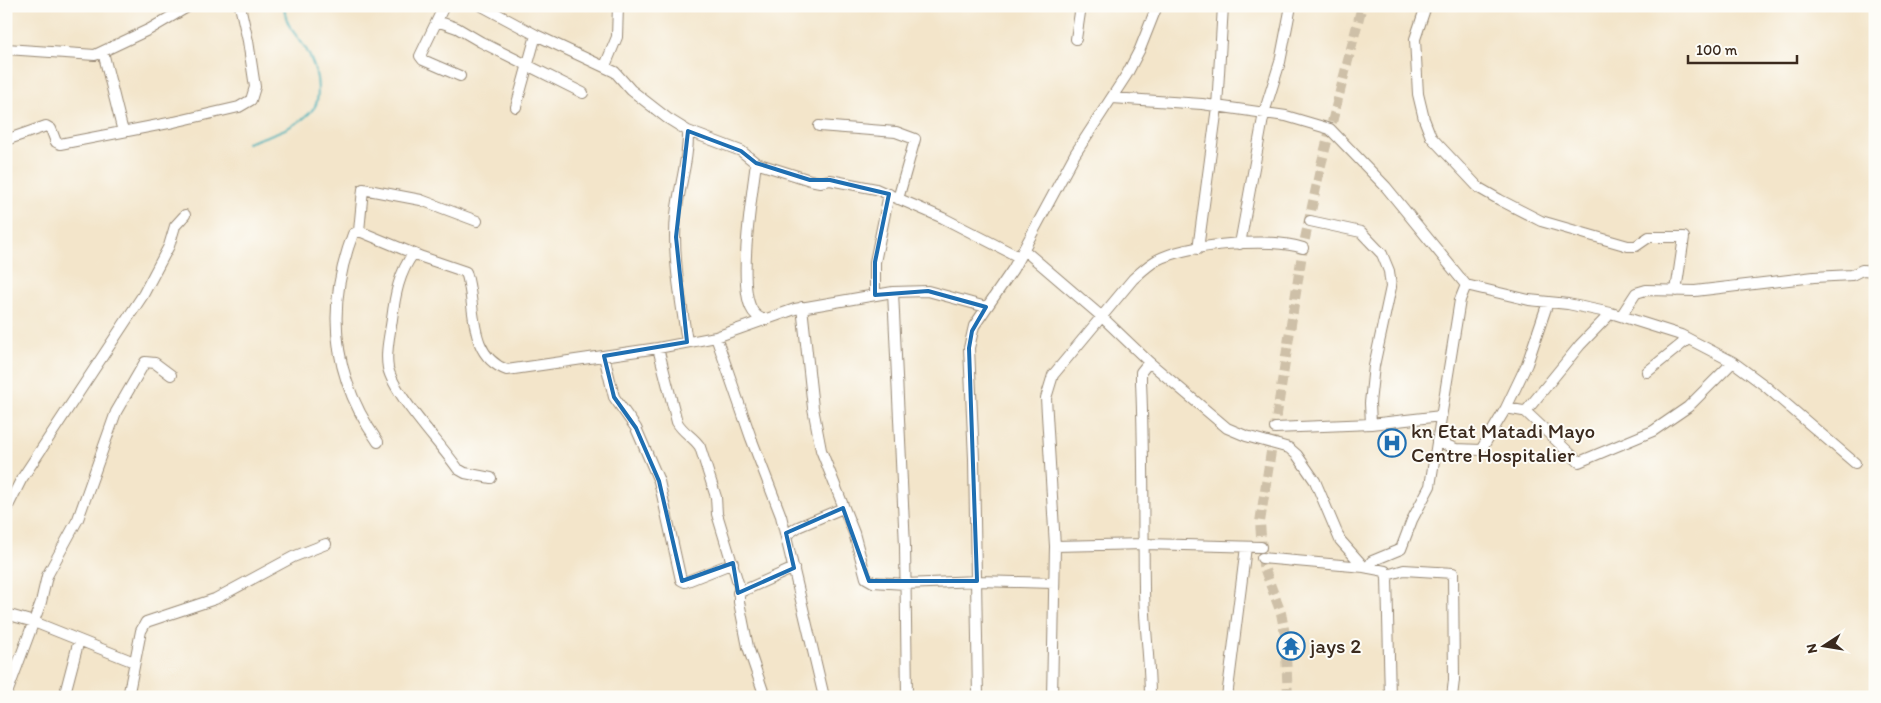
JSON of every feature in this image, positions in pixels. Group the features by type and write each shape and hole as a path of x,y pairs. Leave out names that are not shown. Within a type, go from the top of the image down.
{"street":[{"path":"6,49 87,55 103,52 150,29 189,6"},
{"path":"6,140 44,127 50,127 55,140 60,144 239,107 251,100 255,87 240,6"},
{"path":"444,6 420,56 423,60 460,76"},
{"path":"482,6 536,35 605,66 615,72 631,90 667,118 688,131 740,152 756,163 810,180 820,182 830,180 893,196 1022,253 1101,316 1149,362 1227,428 1246,436 1289,448 1297,455 1315,481 1340,540 1366,567"},
{"path":"605,66 617,37 618,6"},
{"path":"1076,39 1081,6"},
{"path":"978,697 977,581 969,348 972,331 1022,253 1075,154 1112,98 1140,49 1157,6"},
{"path":"1198,249 1217,107 1224,6"},
{"path":"1240,244 1264,113 1282,56 1292,6"},
{"path":"1426,6 1414,39 1418,94 1431,137 1479,188 1541,221 1628,246 1636,246 1649,237 1684,237 1676,291"},
{"path":"438,21 457,28 583,93"},
{"path":"516,107 536,35"},
{"path":"103,52 124,132"},
{"path":"1112,98 1172,101 1264,113 1305,120 1330,129 1386,188 1466,285 1616,315 1688,339 1733,362 1801,415 1855,463"},
{"path":"818,126 896,132 915,139 893,196 875,262 875,295"},
{"path":"687,342 676,237 678,207 688,145 688,131"},
{"path":"756,163 746,274 751,308 758,318 765,320"},
{"path":"359,231 363,189 421,200 477,221"},
{"path":"6,510 21,480 143,295 169,246 175,226 185,216"},
{"path":"1310,221 1361,232 1382,254 1389,271 1391,287 1374,366 1370,403 1371,424"},
{"path":"378,442 367,426 348,387 340,359 336,307 339,277 353,234 359,231 413,254 467,272 478,340 494,364 507,370 658,348 716,337 802,307 893,292 928,291 986,307"},
{"path":"1052,697 1055,546 1048,448 1047,390 1053,375 1101,316 1146,267 1172,254 1198,249 1240,244 1275,243 1303,248"},
{"path":"413,254 400,277 394,300 387,355 390,373 419,419 458,469 465,473 492,478"},
{"path":"1525,411 1636,293 1646,290 1726,289 1767,282 1852,275 1862,270 1875,271"},
{"path":"1366,567 1372,561 1401,549 1412,520 1428,492 1460,300 1466,285"},
{"path":"893,292 905,584 907,697"},
{"path":"1437,440 1456,448 1481,450 1506,408 1527,364 1548,302"},
{"path":"802,307 817,432 826,467 854,533 866,578 873,582 905,584 977,581 1054,583"},
{"path":"716,337 786,535 803,615 824,697"},
{"path":"1647,372 1688,339"},
{"path":"658,348 677,422 684,432 696,441 703,454 716,497 717,514 732,563 748,647 765,697"},
{"path":"604,356 614,397 636,428 658,481 681,580 685,582 732,563"},
{"path":"6,696 44,593 47,576 78,519 114,418 128,388 143,364 148,361 155,363 170,375"},
{"path":"1149,362 1141,372 1145,544 1144,588 1150,656 1150,697"},
{"path":"1506,408 1525,411 1579,462 1653,431 1688,406 1733,362"},
{"path":"1275,428 1371,424 1441,416"},
{"path":"786,535 798,527 843,508"},
{"path":"128,697 140,631 146,622 152,618 215,599 293,557 326,544"},
{"path":"1055,546 1145,544 1261,547"},
{"path":"1227,697 1246,546"},
{"path":"1262,558 1366,567 1385,571 1387,575 1390,697"},
{"path":"738,593 794,568"},
{"path":"1387,575 1404,570 1453,573 1454,680 1452,697"},
{"path":"6,614 34,622 134,662"},
{"path":"64,697 78,640"}],"highlighted area":[{"path":"688,131 741,151 756,163 810,180 830,180 889,194 875,262 875,295 928,291 986,307 972,331 969,348 977,581 869,581 843,508 786,533 794,568 738,593 733,563 682,581 659,481 636,428 614,397 604,356 687,342 676,237"}],"waterway":[{"path":"247,143 301,120 314,108 317,101 317,81 314,67 306,49 289,25 284,6"}],"tunnel":[{"path":"1288,697 1285,634 1281,613 1263,565 1260,522 1303,248 1321,165 1362,6"}],"place":[{"name":"kn Etat Matadi Mayo Centre Hospitalier","path":"1392,443"},
{"name":"jays 2","path":"1291,646"}]}
